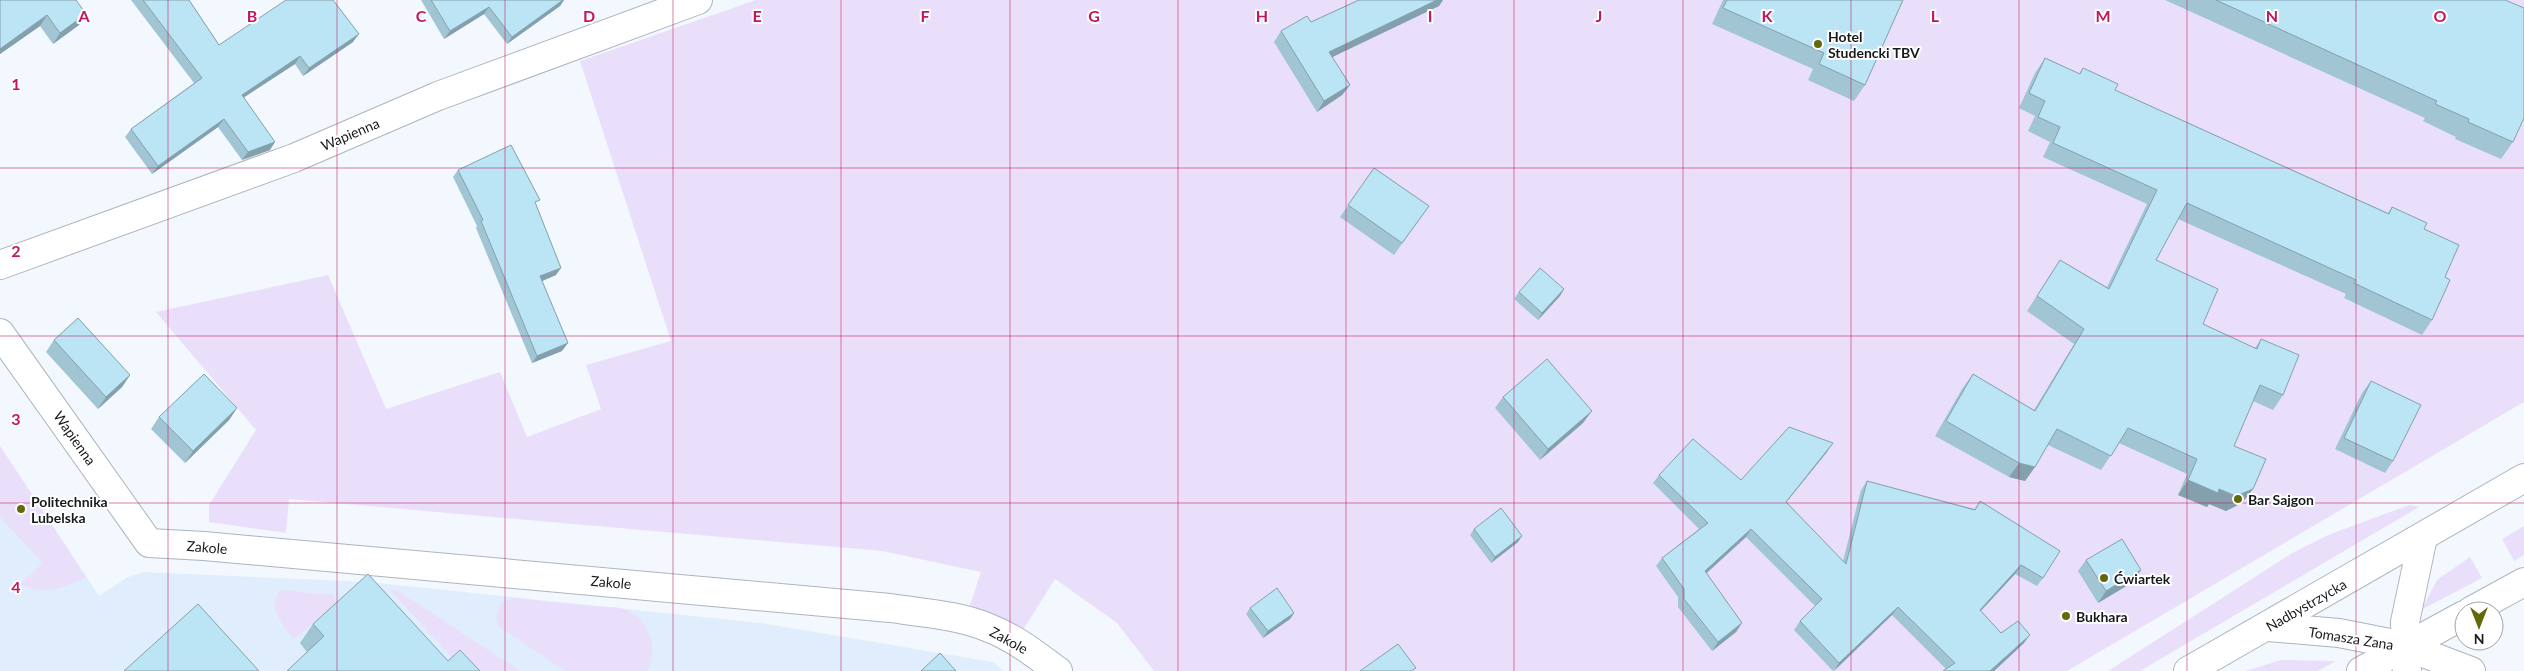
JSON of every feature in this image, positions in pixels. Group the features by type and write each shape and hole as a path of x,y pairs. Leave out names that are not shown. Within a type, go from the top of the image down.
{"street":[{"name":"Wapienna","path":"0,265 294,158 438,96 698,0"},
{"name":"Wapienna","path":"0,334 149,543"},
{"name":"Nadbystrzycka","path":"2188,671 2268,627 2524,478"},
{"path":"2406,659 2405,622 2423,537"},
{"name":"Zakole","path":"149,543 204,546 890,608 964,620 989,627 1016,641 1058,671"},
{"path":"2489,601 2524,582"},
{"path":"2361,671 2406,659 2454,623"},
{"name":"Tomasza Zana","path":"2268,627 2339,633 2406,659 2471,671"}],"shaded area":[{"path":"756,0 2524,0 2524,402 2067,671 1154,671 1117,623 1055,579 1016,641 965,620 981,572 882,551 289,499 286,533 209,522 209,505 256,430 156,312 328,275 386,409 500,372 527,437 601,409 586,365 671,341 580,61"},
{"name":"Politechnika Lubelska","path":"0,446 99,596 126,578 143,572 368,582 760,623 993,662 1004,671 0,671"},
{"path":"0,446 86,577 62,587 46,590 37,590 21,583 43,563 0,517"},
{"path":"2409,505 2419,507 2140,671 2108,671 2294,552 2328,535"},
{"path":"2524,526 2524,555 2514,561 2502,539"},
{"path":"2470,557 2482,578 2421,610 2437,580"},
{"path":"388,588 397,590 520,671 465,671"},
{"path":"281,590 333,595 337,603 294,639 281,622 275,609 275,602"},
{"path":"514,598 615,607 626,610 641,621 650,636 652,654 647,671 565,671 498,626 496,617 501,603"},
{"path":"2281,660 2336,661 2318,671 2245,671"}],"building":[{"path":"0,0 76,0 86,14 60,33 47,15 0,49"},
{"path":"143,0 189,0 219,45 286,0 333,0 359,34 309,68 300,56 242,95 275,142 248,152 224,119 158,166 131,129 202,78"},
{"path":"431,0 563,0 512,37 489,7 450,31"},
{"path":"1359,0 1437,0 1329,52 1350,85 1324,101 1281,31 1307,16 1311,22"},
{"name":"Hotel Studencki TBV","path":"1727,0 1903,0 1865,85 1819,64 1824,53 1723,8"},
{"path":"2216,0 2505,0 2524,8 2524,118 2513,142 2468,122 2469,119 2435,104 2437,101"},
{"path":"2045,58 2080,74 2083,68 2118,84 2115,90 2389,214 2392,207 2427,223 2424,229 2459,245 2445,277 2450,280 2432,320 2354,283 2356,280 2187,203 2156,260 2218,289 2203,324 2257,349 2261,339 2299,355 2283,395 2260,385 2234,446 2266,459 2253,489 2236,496 2219,489 2218,493 2188,480 2197,459 2128,428 2111,456 2057,429 2035,467 2019,463 1946,421 1973,374 2035,411 2084,329 2037,296 2060,260 2109,289 2157,190 2053,143 2060,127 2038,117 2045,101 2029,93"},
{"path":"511,145 540,200 535,202 561,268 540,276 568,343 537,356 481,221 483,220 458,170"},
{"path":"1374,168 1429,206 1402,243 1348,205"},
{"path":"1540,268 1564,289 1542,313 1519,292"},
{"path":"78,318 130,375 106,397 54,340"},
{"path":"1547,359 1592,411 1548,449 1503,397"},
{"path":"204,374 237,408 193,451 159,417"},
{"path":"2371,381 2421,405 2393,461 2344,438"},
{"path":"1789,427 1833,443 1786,502 1846,564 1867,481 1975,510 1980,501 2060,551 2043,578 2021,565 1980,610 2001,633 2018,621 2030,635 1990,671 1943,671 1955,663 1898,607 1839,663 1800,621 1822,599 1751,529 1705,571 1742,623 1718,642 1684,599 1684,589 1662,558 1708,523 1659,475 1693,439 1741,480"},
{"path":"1501,508 1522,536 1495,557 1474,529"},
{"path":"2122,539 2141,570 2106,591 2086,560"},
{"path":"368,574 448,661 460,650 480,671 287,671 324,636 313,624"},
{"path":"1277,588 1294,613 1268,631 1250,608"},
{"path":"198,604 259,671 124,671"},
{"path":"1398,644 1416,668 1411,671 1360,671"},
{"path":"940,653 956,671 921,671"}],"place":[{"name":"Hotel Studencki TBV","path":"1818,44"},
{"name":"Bar Sajgon","path":"2238,499"},
{"name":"Politechnika Lubelska","path":"21,509"},
{"name":"Ćwiartek","path":"2104,578"},
{"name":"Bukhara","path":"2066,616"}]}
